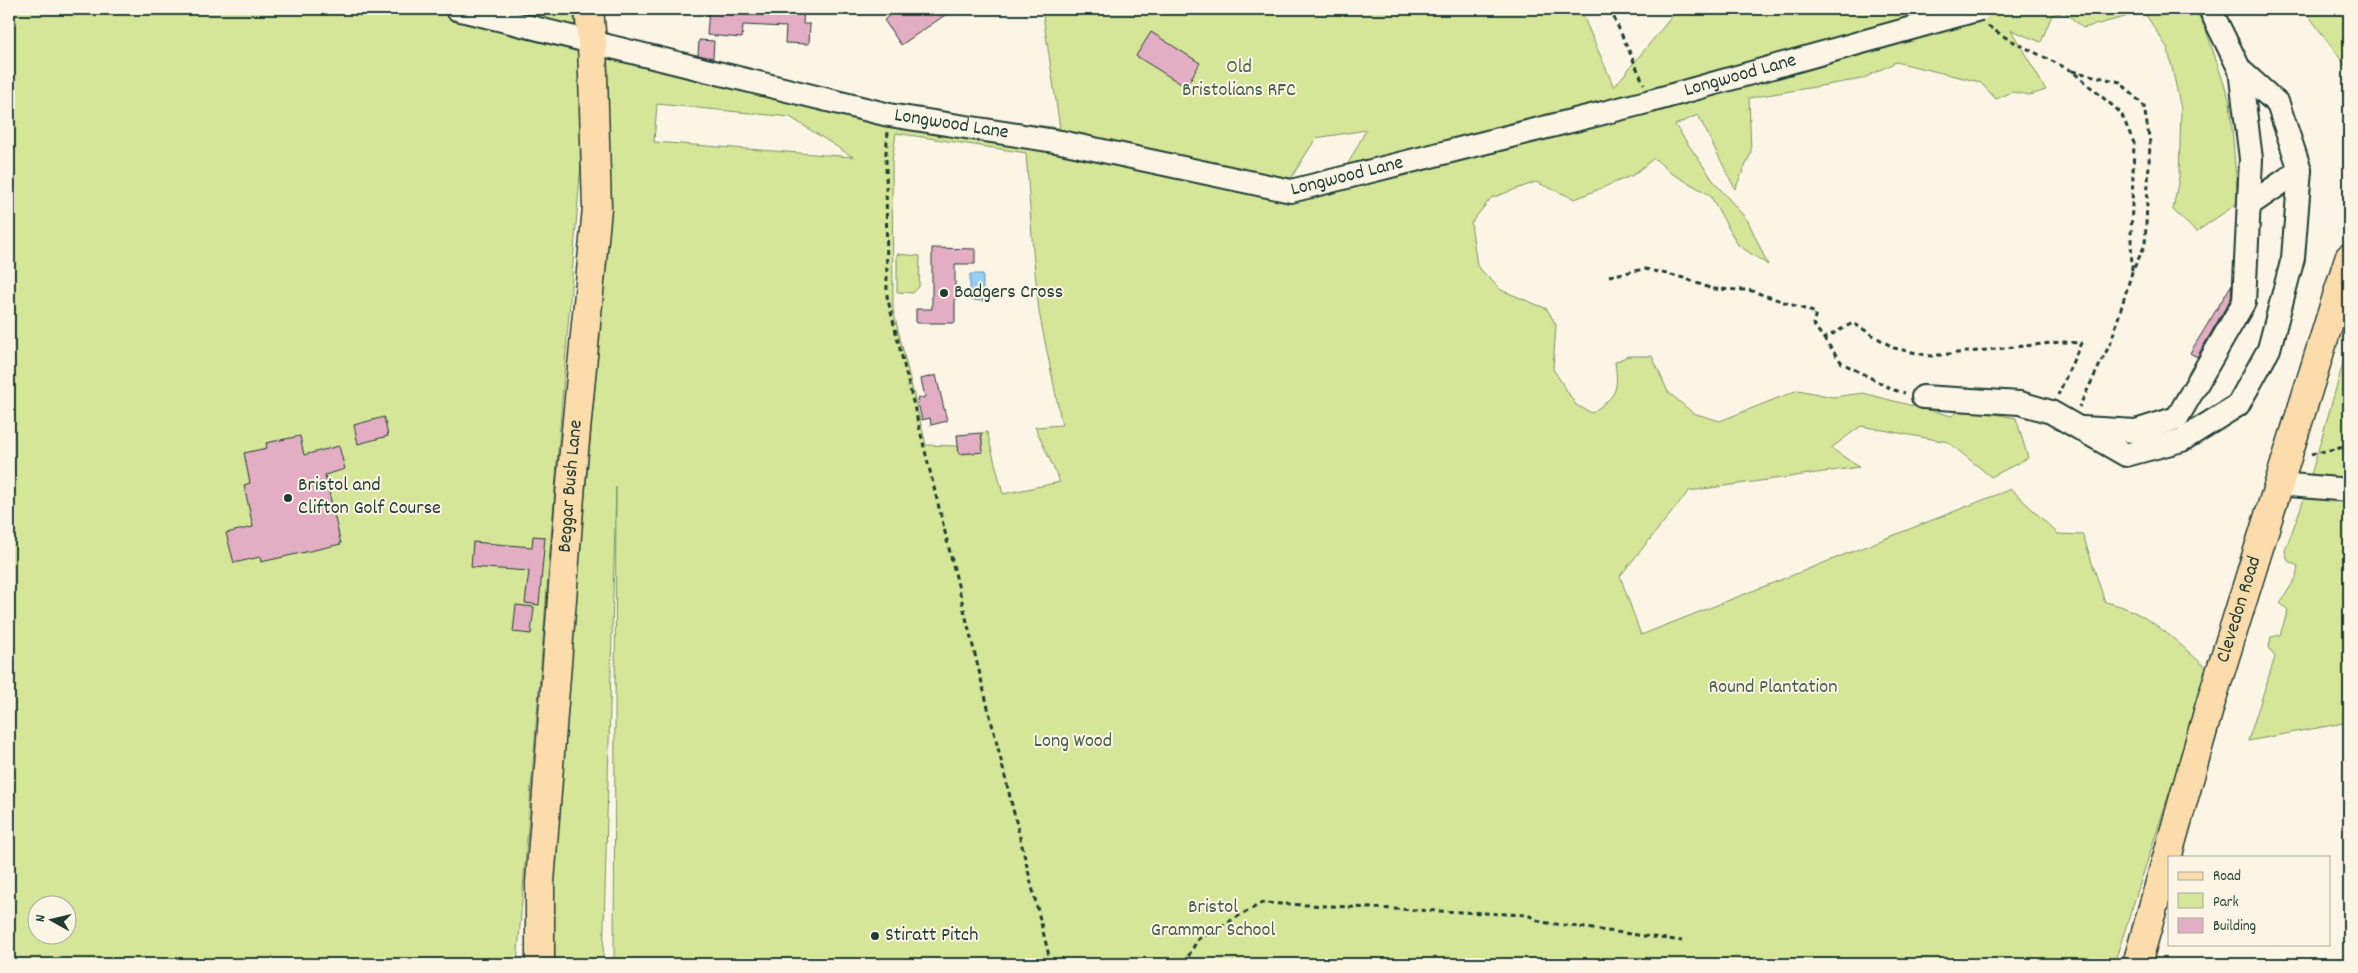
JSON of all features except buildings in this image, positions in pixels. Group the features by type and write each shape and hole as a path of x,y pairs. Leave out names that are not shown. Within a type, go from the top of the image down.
{"main road":[{"name":"Beggar Bush Lane","path":"540,964 542,862 571,483 597,208 592,42 588,9"},
{"name":"Clevedon Road","path":"2137,964 2210,705 2349,258"}],"street":[{"name":"Longwood Lane","path":"457,9 890,115 1061,142 1291,191 1651,101 1948,18 1981,16"},
{"path":"2074,426 2136,431 2177,418 2244,302 2251,159 2240,70 2210,9"},
{"path":"1922,397 2020,403 2051,412 2126,455 2182,440 2238,405 2269,350 2291,268 2300,170 2278,104 2240,70"},
{"path":"2249,205 2300,170"},
{"path":"2279,484 2347,488"}],"path":[{"path":"1610,9 1651,101"},
{"path":"1981,16 2008,39 2072,71 2120,82 2144,106 2150,143 2145,245 2132,272 2111,342 2074,426"},
{"path":"2072,71 2121,113 2134,143 2130,236 2132,272"},
{"path":"890,115 886,152 886,296 1051,964"},
{"path":"1609,276 1645,269 1684,278 1712,289 1749,290 1816,313 1813,324 1842,363 1894,390 1922,397"},
{"path":"1823,339 1853,323 1894,348 1930,356 2061,342 2081,343 2051,412"},
{"path":"2289,450 2313,454 2349,446"},
{"path":"1184,964 1198,939 1262,903 1528,915 1541,922 1682,941"}],"green space":[{"path":"9,9 573,9 585,113 517,964 9,964"},
{"path":"1042,9 1580,9 1614,87 1678,9 2195,9 2205,27 2230,102 2238,203 2196,232 2173,210 2179,177 2181,109 2168,49 2144,12 2083,28 2065,12 2052,15 2041,42 2011,30 2046,90 2030,95 2012,92 1996,99 1980,82 1896,62 1862,79 1749,98 1751,153 1735,189 1698,115 1675,125 1715,183 1748,221 1768,265 1738,245 1710,195 1671,173 1654,158 1633,175 1575,199 1536,182 1491,198 1471,223 1477,266 1501,290 1547,309 1556,325 1553,369 1576,405 1592,413 1606,402 1614,392 1616,387 1615,362 1628,356 1652,356 1668,392 1693,413 1720,421 1798,390 1833,397 1863,393 1952,416 1963,408 2016,418 2028,458 1991,477 1948,442 1861,426 1831,448 1859,467 1689,491 1620,576 1641,635 2011,489 2058,534 2083,535 2105,602 2135,612 2148,620 2174,639 2209,670 2114,964 614,964 616,487 603,964 543,964 594,399 606,196 607,40 865,105 1060,128","holes":["657,104 790,117 853,157 654,142","1366,130 1333,192 1278,199 1316,138","896,133 1026,153 1039,312 1062,425 1035,427 1060,482 1003,494 987,432 981,433 983,452 959,454 958,446 926,445 893,309 892,161"]},
{"path":"2304,9 2349,9 2349,71"},
{"path":"897,254 920,256 919,287 913,293 897,292"},
{"path":"2349,343 2349,722 2248,741 2275,657 2269,647 2271,637 2280,635 2288,610 2280,603 2296,578 2298,566 2288,561 2285,551 2304,499"}],"water":[{"path":"970,274 983,274 983,301 970,300"}],"place":[{"name":"Badgers Cross","path":"944,293"},
{"name":"Bristol and Clifton Golf Course","path":"288,498"},
{"name":"Stiratt Pitch","path":"875,936"}],"park label":[{"name":"Old Bristolians RFC","path":"1239,80"},
{"name":"Round Plantation","path":"1773,688"},
{"name":"Long Wood","path":"1073,742"},
{"name":"Bristol Grammar School","path":"1213,920"}]}
